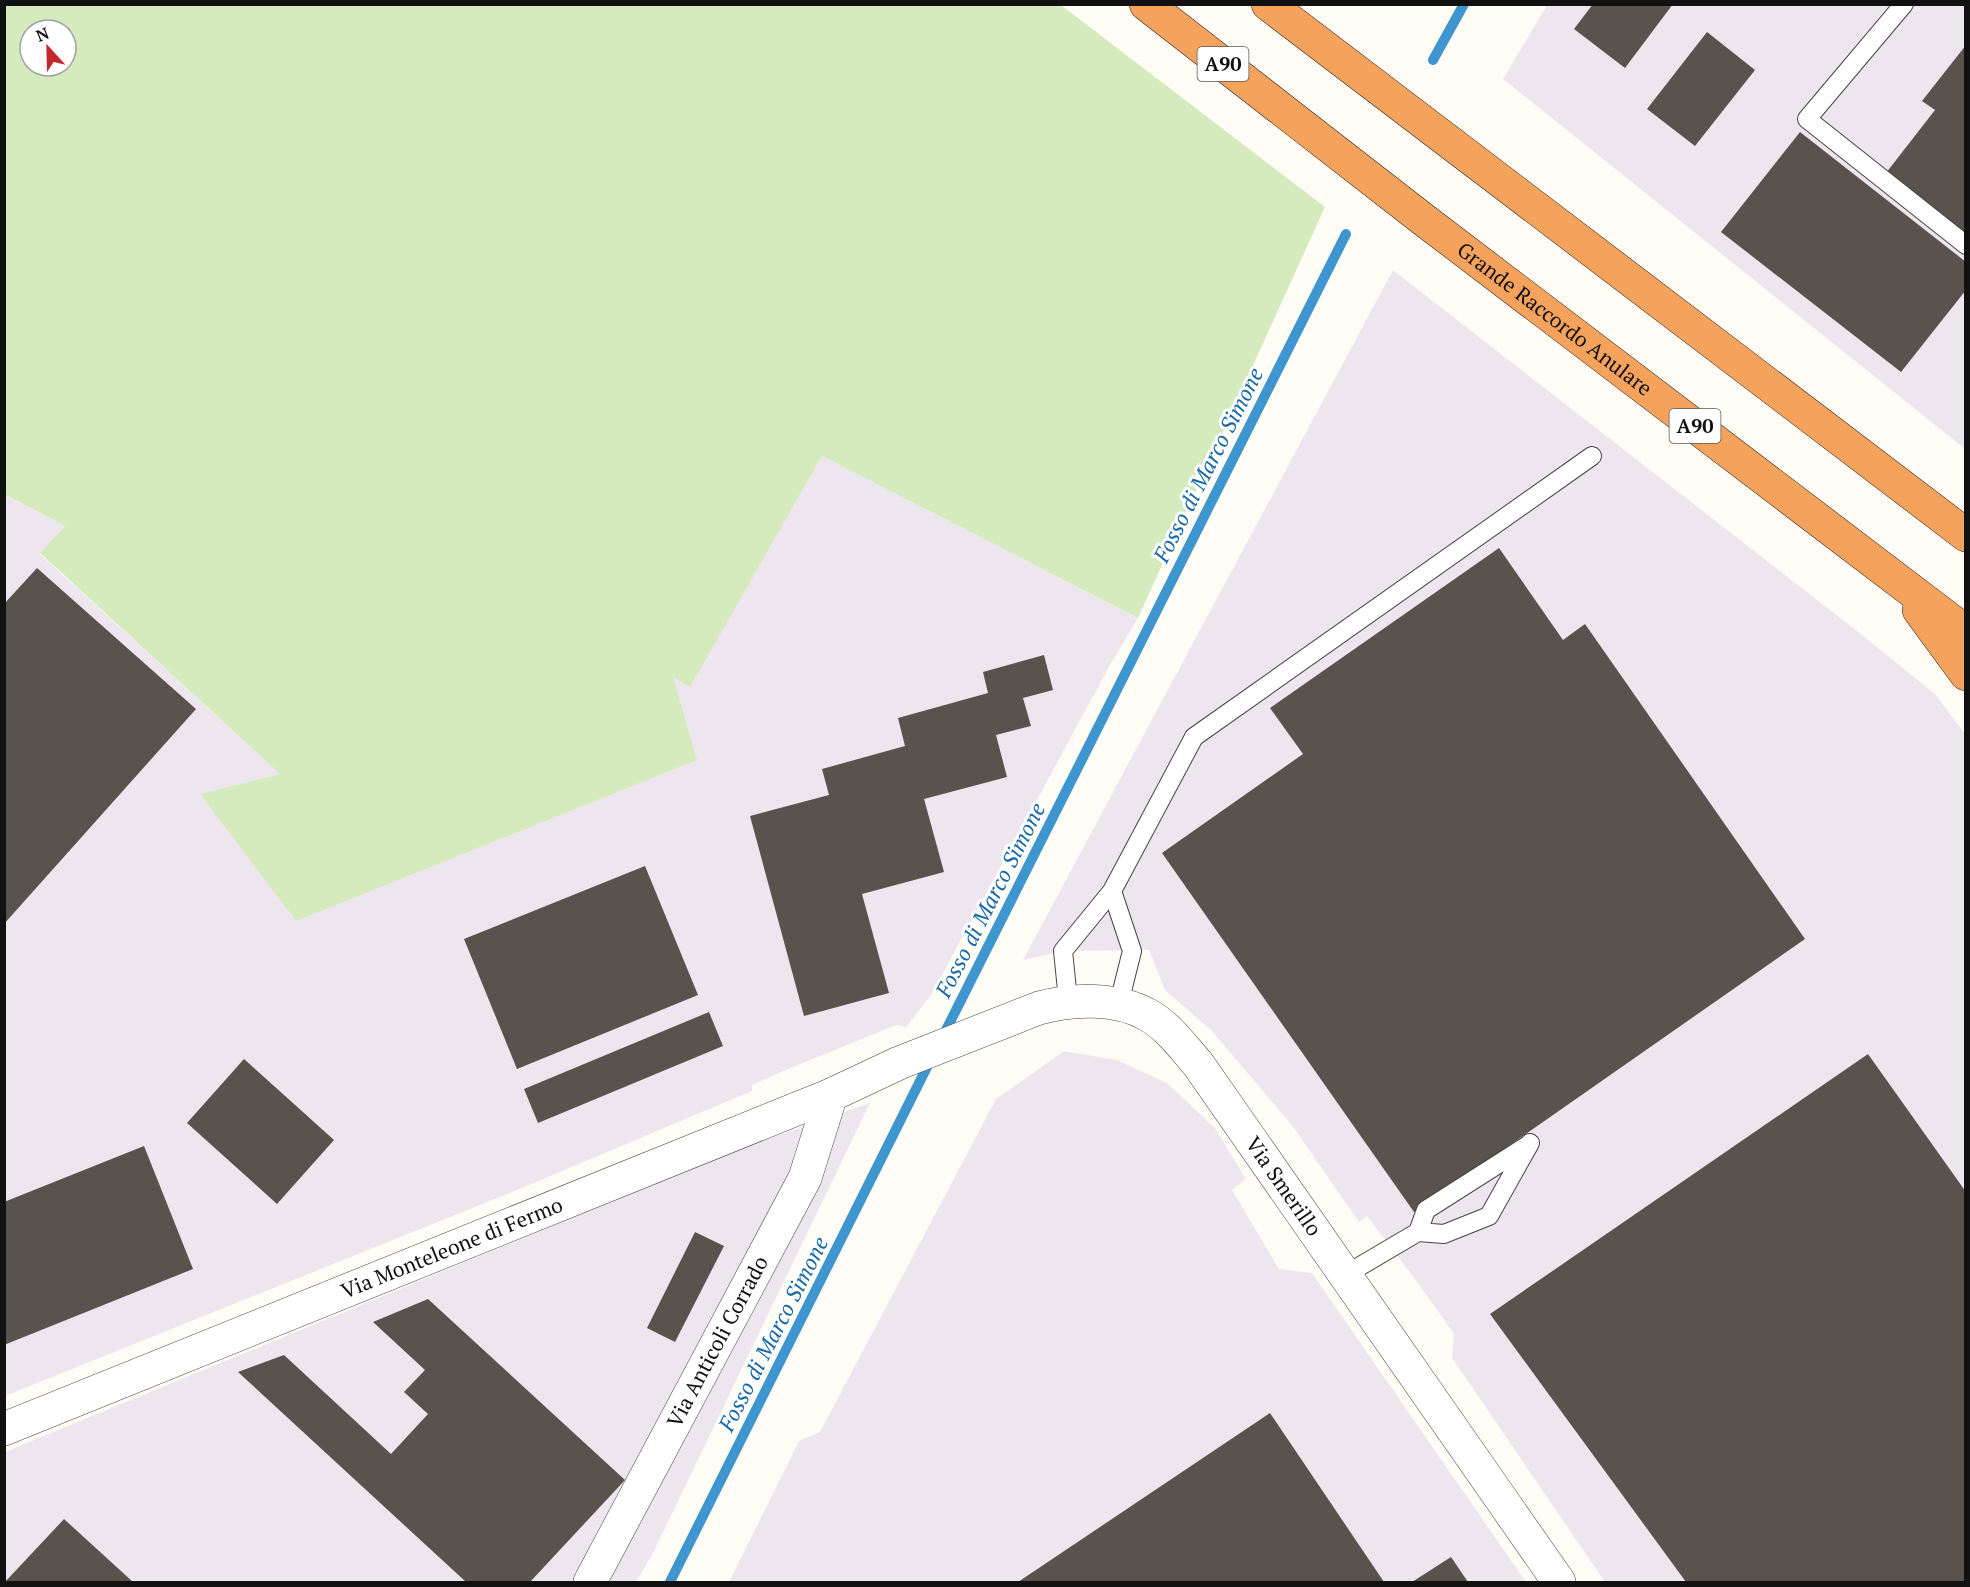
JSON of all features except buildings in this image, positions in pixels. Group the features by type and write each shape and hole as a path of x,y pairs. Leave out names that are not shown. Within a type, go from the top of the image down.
{"highway":[{"name":"Grande Raccordo Anulare","path":"1146,4 1424,220 1965,632"},
{"path":"1268,4 1965,535"},
{"path":"1899,582 1965,674"}],"street":[{"name":"Via Smerillo","path":"899,1063 1039,1008 1060,1002 1081,1000 1136,1010 1149,1016 1176,1038 1198,1064 1559,1582"},
{"name":"Via Monteleone di Fermo","path":"4,1429 831,1095 899,1063"},
{"name":"Via Anticoli Corrado","path":"590,1582 805,1178 831,1095"}],"lane":[{"path":"1904,4 1808,119 1965,244"},
{"path":"1112,891 1132,951 1120,999 1081,1000 1067,990 1063,951 1112,891 1194,737 1592,456"},
{"path":"1345,1275 1418,1233 1444,1234 1489,1216 1530,1143 1426,1210 1418,1233"}],"shaded area":[{"path":"1547,5 1965,5 1965,449 1503,79"},
{"path":"1393,270 1935,694 1965,734 1965,1582 1605,1582 1452,1358 1454,1334 1418,1283 1367,1216 1359,1222 1291,1124 1211,1030 1165,990 1149,950 1063,951 1023,960"},
{"path":"822,456 1138,618 1109,667 931,995 906,1027 896,1025 786,1070 752,1085 752,1091 510,1193 5,1396 4,495 65,526 40,554 280,774 201,794 296,921 673,676 690,686"},
{"path":"1064,1051 1117,1060 1167,1083 1215,1128 1246,1179 1232,1190 1279,1269 1312,1273 1526,1582 729,1582 799,1441 820,1432 996,1099"},
{"path":"870,1103 652,1555 636,1582 5,1582 5,1452 734,1151"}],"green space":[{"path":"4,5 1061,5 1325,207 1138,618 822,456 690,687 673,677 697,760 296,921 200,794 280,774 40,553 65,526 5,495"}],"waterway":[{"name":"Fosso di Marco Simone","path":"1433,60 1464,4"},
{"name":"Fosso di Marco Simone","path":"942,1038 1346,234"},
{"name":"Fosso di Marco Simone","path":"670,1582 932,1057"}]}
